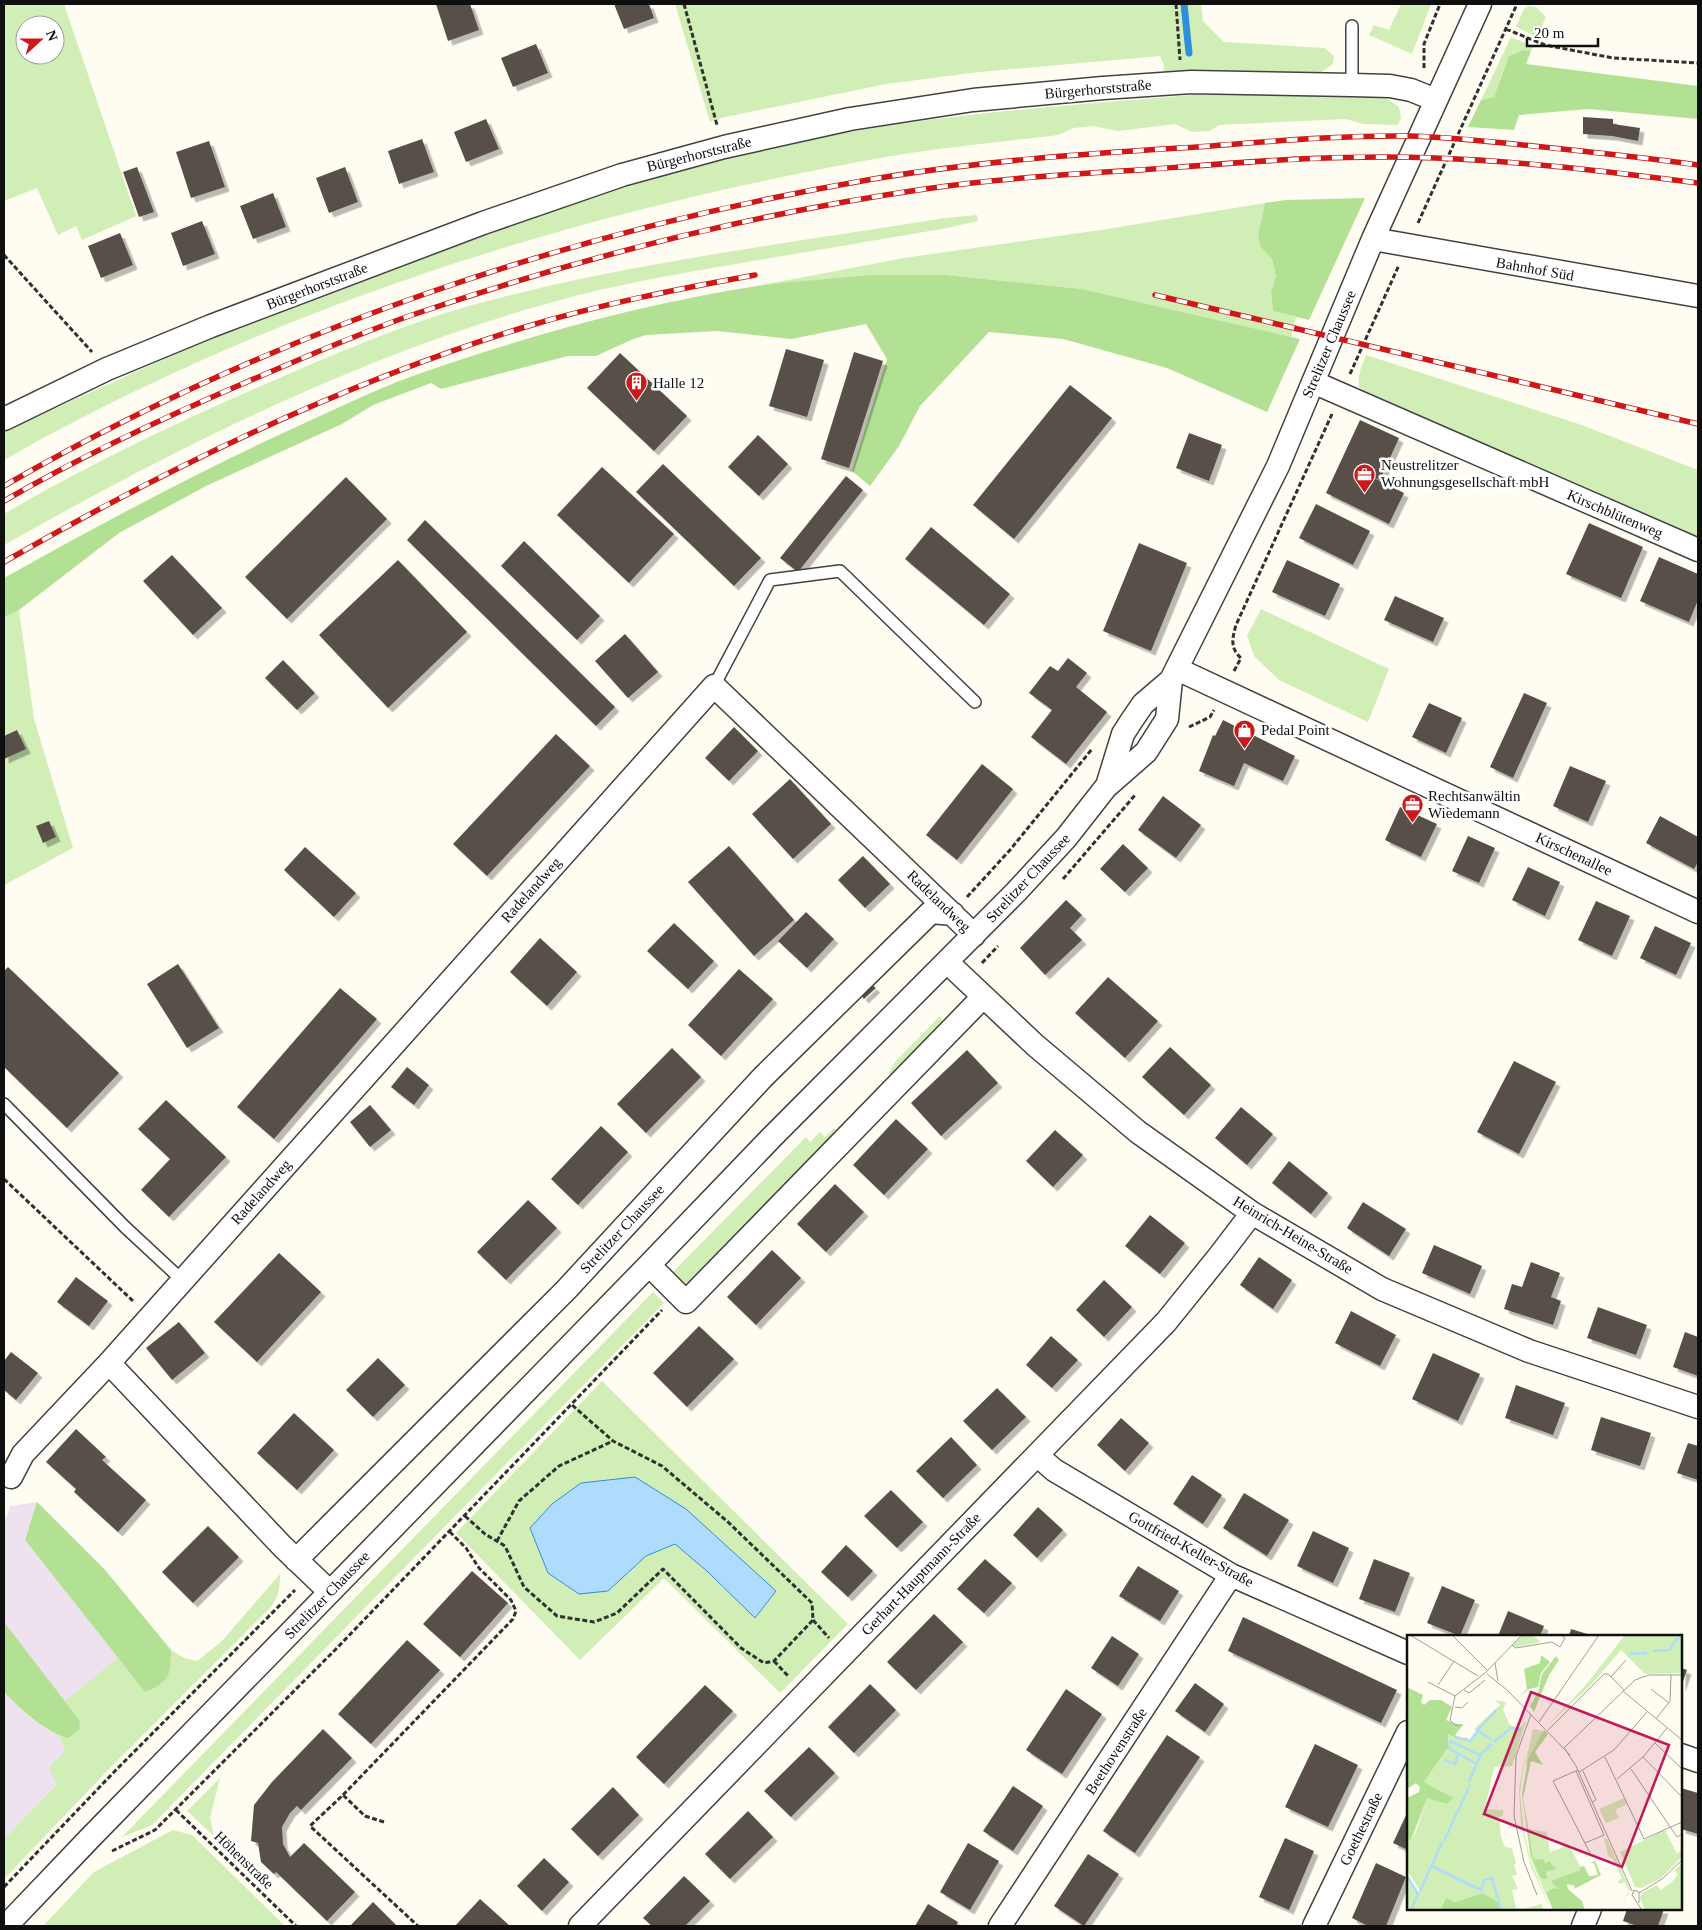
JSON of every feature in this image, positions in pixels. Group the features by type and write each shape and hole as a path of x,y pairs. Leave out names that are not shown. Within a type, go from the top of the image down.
{"street":[{"name":"Strelitzer Chaussee","path":"6,1926 772,1136 974,935 1066,838 1106,787 1146,752 1167,720 1174,675 1278,466 1373,239 1428,96 1480,4"},
{"name":"Bürgerhorststraße","path":"4,419 108,369 211,326 483,223 622,175 724,147 850,119 973,100 1103,88 1181,83 1352,85 1390,86 1428,96"},
{"name":"Bahnhof Süd","path":"1373,239 1698,296"},
{"name":"Kirschblütenweg","path":"1313,382 1698,550"},
{"name":"Strelitzer Chaussee","path":"1106,787 1123,734 1143,704 1174,675"},
{"name":"Kirschenallee","path":"1174,675 1698,912"},
{"name":"Radelandweg","path":"11,1477 23,1454 150,1317 714,686 974,935"},
{"name":"Strelitzer Chaussee","path":"303,1567 566,1290 763,1077 931,912 952,914"},
{"name":"Heinrich-Heine-Straße","path":"946,962 1034,1045 1138,1132 1252,1213 1391,1292 1529,1351 1698,1407"},
{"path":"649,1265 686,1302 983,998"},
{"name":"Gerhart-Hauptmann-Straße","path":"580,1926 1166,1322 1252,1213"},
{"path":"108,1363 303,1567 330,1592"},
{"name":"Gottfried-Keller-Straße","path":"1037,1455 1054,1470 1231,1575 1407,1653"},
{"name":"Beethovenstraße","path":"1000,1926 1231,1575"},
{"name":"Goethestraße","path":"1314,1926 1407,1734"},
{"path":"1682,1756 1698,1761"},
{"path":"1583,1926 1590,1910"}],"lane":[{"path":"1352,26 1352,85"},
{"path":"714,686 770,580 840,571 975,702"},
{"path":"4,1104 125,1227 182,1280"}],"path":[{"path":"684,4 724,147"},
{"path":"1176,4 1181,83"},
{"path":"1428,96 1424,72 1424,44 1440,4"},
{"path":"1236,625 1517,4"},
{"path":"1506,29 1544,45 1613,58 1698,63"},
{"path":"4,255 108,369"},
{"path":"952,914 1010,850 1094,747"},
{"path":"4,1179 150,1317"},
{"path":"418,1926 310,1826 344,1795 513,1619 516,1611 511,1600 479,1568 466,1548 450,1532 678,1294"},
{"path":"465,1516 485,1534 505,1546 524,1587 557,1616 594,1622 617,1613 663,1569 741,1648 764,1663 774,1661 813,1620 812,1603 728,1522 662,1466 613,1441 572,1405"},
{"path":"497,1541 519,1501 559,1466 613,1441"},
{"name":"Höhenstraße","path":"296,1926 176,1810 450,1532"},
{"path":"344,1795 365,1816 384,1822"}],"shaded area":[{"path":"37,1502 25,1540 145,1692 4,1839 4,1518 7,1516 10,1506"}],"green space":[{"path":"4,4 64,4 136,216 82,240 76,226 58,235 37,188 4,201"},
{"path":"675,4 1201,4 1203,21 1224,42 1325,48 1334,56 1333,64 1320,73 1191,72 1163,74 1164,65 1160,56 979,72 886,84 725,117 710,122"},
{"path":"1401,4 1431,4 1412,54 1369,35 1374,25 1389,30"},
{"path":"1529,6 1536,7 1546,17 1537,37 1516,27 1524,9"},
{"path":"1511,37 1533,46 1531,51 1524,50 1509,56 1494,97 1481,100"},
{"path":"1524,50 1531,51 1526,64 1698,86 1698,119 1588,109 1519,115 1514,130 1468,127 1481,100 1494,97 1509,56"},
{"path":"1191,95 1352,95 1386,98 1399,107 1401,118 1398,125 1363,124 1346,119 1219,125 1210,131 1192,132 1175,124 1118,131 1093,126 1074,128 1058,135 907,153 771,179 657,205 543,236 431,271 321,311 213,355 107,405 4,460 4,432 135,372 237,329 446,250 617,190 732,157 791,143 892,125 977,114"},
{"path":"1365,198 1309,320 1273,311 1271,291 1276,277 1272,259 1260,246 1258,235 1265,203 1286,200"},
{"path":"1265,203 1258,235 1260,246 1272,259 1276,278 1271,291 1273,311 1296,317 1291,337 1082,289 946,275 868,275 757,286 904,258 1101,230"},
{"path":"977,215 978,221 947,228 693,271 595,291 517,312 441,337 365,366 218,432 145,468 4,545 4,514 68,478 167,428 234,398 342,351 417,322 527,291 646,266 945,218"},
{"path":"868,275 946,275 1082,289 1300,339 1267,412 1167,368 1063,339 989,332 920,406 899,446 870,486 852,471 887,359 866,324 791,339 717,331 646,335 596,356 568,356 441,389 431,383 373,405 342,424 206,486 119,533 19,610 4,617 4,578 193,477 270,439 395,383 505,345 673,301 757,286"},
{"path":"1366,355 1579,424 1698,470 1698,538 1363,390 1359,387 1359,379"},
{"path":"1261,609 1389,669 1368,722 1279,680 1254,656 1247,636"},
{"path":"19,610 34,719 73,848 4,885 4,617"},
{"path":"940,1016 943,1023 893,1077 889,1073 895,1062"},
{"path":"834,1128 839,1133 683,1291 668,1277 806,1137 810,1142 820,1132 825,1137"},
{"path":"653,1292 664,1303 152,1825 122,1837"},
{"path":"602,1381 848,1624 780,1693 664,1578 580,1660 456,1533","holes":["581,1483 776,1590 755,1618 708,1572 675,1544 646,1556 608,1591 530,1528 552,1504"]},
{"path":"37,1502 106,1571 171,1650 169,1672 164,1681 159,1685 145,1692 25,1540"},
{"path":"280,1574 278,1592 270,1608 109,1769 4,1879 4,1839 57,1784 49,1768 65,1751 59,1736 69,1738 80,1721 65,1701 118,1658 145,1692 171,1663 171,1650 184,1658 197,1661 221,1642"},
{"path":"4,1622 80,1721 79,1730 68,1738 42,1725 4,1692"},
{"path":"220,1778 210,1818 214,1836 187,1811"},
{"path":"173,1830 192,1835 285,1926 43,1926 94,1872"}],"water":[{"path":"635,1477 686,1509 776,1591 755,1618 708,1572 675,1544 646,1556 608,1591 579,1594 548,1573 530,1528 552,1504 581,1483"}],"building":[{"path":"436,4 470,4 479,30 448,41"},
{"path":"614,4 649,4 654,18 624,29"},
{"path":"536,44 548,73 513,87 501,58"},
{"path":"1583,117 1613,119 1613,124 1640,128 1638,141 1612,136 1583,134"},
{"path":"486,119 499,149 466,162 454,132"},
{"path":"422,139 434,172 399,184 388,151"},
{"path":"209,141 225,187 191,198 176,152"},
{"path":"137,167 154,212 139,217 123,172"},
{"path":"345,167 358,202 329,213 316,178"},
{"path":"273,193 286,227 253,239 240,206"},
{"path":"202,221 215,254 183,266 171,233"},
{"path":"120,233 133,265 101,278 88,246"},
{"path":"786,349 824,360 807,417 769,406"},
{"path":"854,352 883,361 849,468 821,459"},
{"name":"Halle 12","path":"620,353 687,416 654,451 587,388"},
{"path":"1070,385 1112,418 1014,539 973,505"},
{"path":"1360,420 1399,438 1380,480 1372,477 1404,493 1389,524 1326,493"},
{"path":"1189,433 1222,445 1209,481 1176,468"},
{"path":"758,435 788,464 759,496 728,467"},
{"path":"663,464 761,558 734,586 636,492"},
{"path":"602,467 674,534 629,583 557,515"},
{"path":"846,476 863,490 798,572 780,558"},
{"path":"346,477 387,519 287,619 245,577"},
{"path":"1316,504 1370,531 1353,565 1299,538"},
{"path":"425,520 615,707 596,726 407,540"},
{"path":"1589,523 1643,547 1621,598 1566,574"},
{"path":"931,527 1010,594 984,625 905,559"},
{"path":"524,541 600,616 577,640 501,566"},
{"path":"1139,543 1187,563 1151,651 1103,631"},
{"path":"172,555 222,608 193,635 143,581"},
{"path":"1659,557 1698,574 1698,600 1689,622 1640,601"},
{"path":"398,560 467,632 388,708 319,635"},
{"path":"1287,560 1340,584 1325,616 1272,592"},
{"path":"1395,596 1444,618 1433,642 1384,620"},
{"path":"625,634 658,672 628,698 595,661"},
{"path":"1068,658 1087,673 1076,687 1107,712 1066,764 1031,737 1052,710 1029,693 1050,666 1058,671"},
{"path":"283,660 315,693 297,710 265,678"},
{"path":"1524,693 1547,703 1513,778 1490,767"},
{"path":"1429,703 1462,718 1446,753 1412,737"},
{"path":"1223,720 1295,756 1283,781 1244,763 1234,786 1199,771 1213,735 1215,736"},
{"path":"734,727 758,751 729,781 705,758"},
{"path":"17,730 26,749 4,759 4,736"},
{"path":"556,734 590,766 487,876 453,844"},
{"path":"982,764 1013,789 957,860 926,835"},
{"path":"1570,766 1606,781 1588,822 1553,806"},
{"path":"790,779 831,824 793,859 752,814"},
{"path":"1163,796 1201,825 1176,858 1138,830"},
{"path":"1400,807 1437,824 1421,857 1385,840"},
{"path":"1660,816 1698,837 1698,862 1694,869 1646,843"},
{"path":"49,821 56,837 43,843 36,826"},
{"path":"1468,836 1495,848 1479,883 1452,871"},
{"path":"1123,844 1148,868 1125,892 1100,869"},
{"path":"729,846 794,920 754,956 688,882"},
{"path":"305,847 356,893 334,917 284,870"},
{"path":"863,856 890,884 865,908 838,880"},
{"path":"1528,867 1560,882 1545,916 1512,900"},
{"path":"1066,900 1082,915 1070,928 1082,940 1045,975 1020,948"},
{"path":"1596,901 1630,916 1612,956 1578,940"},
{"path":"806,912 834,939 807,968 778,941"},
{"path":"674,923 714,961 688,989 647,951"},
{"path":"1655,926 1691,943 1676,975 1640,958"},
{"path":"540,938 577,972 547,1006 510,972"},
{"path":"178,964 219,1028 187,1048 147,984"},
{"path":"8,967 119,1073 67,1128 4,1067 4,971"},
{"path":"739,969 773,999 721,1056 688,1025"},
{"path":"1108,977 1158,1021 1125,1058 1075,1013"},
{"path":"872,985 876,988 864,999 861,995"},
{"path":"340,988 377,1019 274,1139 237,1107"},
{"path":"1170,1047 1211,1085 1184,1115 1142,1077"},
{"path":"672,1048 701,1077 646,1133 617,1104"},
{"path":"967,1050 998,1083 941,1136 911,1103"},
{"path":"1514,1061 1556,1082 1519,1154 1477,1132"},
{"path":"407,1067 429,1085 414,1105 391,1087"},
{"path":"166,1100 226,1157 169,1217 141,1190 170,1159 138,1129"},
{"path":"370,1105 391,1130 370,1147 350,1122"},
{"path":"1241,1107 1273,1134 1247,1165 1215,1138"},
{"path":"896,1119 928,1149 884,1195 853,1165"},
{"path":"601,1126 628,1152 578,1205 551,1179"},
{"path":"1055,1130 1083,1155 1053,1187 1026,1161"},
{"path":"1289,1161 1328,1193 1311,1214 1272,1183"},
{"path":"835,1184 864,1212 826,1252 797,1224"},
{"path":"528,1200 557,1228 506,1280 477,1252"},
{"path":"1363,1202 1406,1229 1389,1256 1347,1228"},
{"path":"1150,1215 1185,1243 1160,1274 1125,1246"},
{"path":"1434,1245 1482,1266 1470,1294 1422,1273"},
{"path":"772,1250 801,1278 756,1325 727,1297"},
{"path":"279,1253 321,1292 257,1362 214,1322"},
{"path":"1259,1257 1292,1280 1273,1309 1240,1285"},
{"path":"1531,1262 1560,1273 1551,1297 1561,1301 1553,1325 1504,1309 1512,1284 1522,1287"},
{"path":"76,1277 108,1301 89,1326 57,1302"},
{"path":"1104,1280 1132,1307 1104,1337 1076,1310"},
{"path":"1598,1307 1647,1325 1636,1355 1587,1338"},
{"path":"1351,1311 1396,1335 1380,1366 1335,1343"},
{"path":"179,1322 205,1353 172,1380 146,1348"},
{"path":"699,1326 734,1359 687,1407 653,1373"},
{"path":"1685,1332 1698,1337 1698,1376 1673,1367"},
{"path":"1051,1336 1078,1360 1052,1388 1026,1365"},
{"path":"11,1352 38,1373 16,1400 4,1390 4,1361"},
{"path":"1433,1353 1480,1374 1458,1421 1412,1399"},
{"path":"378,1358 405,1385 373,1417 346,1390"},
{"path":"1516,1385 1565,1403 1553,1435 1505,1418"},
{"path":"997,1388 1026,1417 992,1450 963,1421"},
{"path":"294,1413 334,1450 297,1490 257,1453"},
{"path":"1601,1417 1651,1433 1640,1466 1591,1450"},
{"path":"1121,1418 1149,1443 1125,1471 1097,1445"},
{"path":"76,1429 106,1457 102,1460 146,1500 118,1532 74,1492 76,1489 46,1462"},
{"path":"951,1437 977,1465 943,1498 916,1471"},
{"path":"1688,1443 1698,1446 1698,1480 1677,1473"},
{"path":"1192,1475 1222,1495 1203,1524 1173,1504"},
{"path":"891,1490 923,1522 897,1548 864,1516"},
{"path":"1244,1493 1289,1520 1267,1556 1223,1528"},
{"path":"1038,1507 1063,1530 1037,1558 1013,1535"},
{"path":"208,1526 239,1557 193,1603 162,1572"},
{"path":"1313,1531 1349,1548 1333,1583 1297,1566"},
{"path":"846,1545 873,1571 848,1597 821,1572"},
{"path":"985,1559 1012,1583 984,1613 957,1589"},
{"path":"1374,1559 1410,1573 1395,1612 1359,1599"},
{"path":"1138,1566 1179,1591 1160,1621 1119,1596"},
{"path":"472,1571 508,1603 460,1657 423,1624"},
{"path":"1442,1586 1475,1600 1460,1635 1427,1623"},
{"path":"1508,1611 1544,1626 1540,1635 1498,1635"},
{"path":"934,1614 963,1642 916,1690 887,1662"},
{"path":"1243,1617 1397,1690 1381,1723 1228,1651"},
{"path":"1571,1629 1591,1635 1569,1635"},
{"path":"1112,1636 1139,1654 1118,1686 1091,1668"},
{"path":"407,1640 440,1670 371,1744 338,1714"},
{"path":"1682,1668 1687,1670 1682,1684"},
{"path":"1195,1683 1224,1704 1205,1732 1175,1711"},
{"path":"870,1684 896,1710 854,1753 828,1727"},
{"path":"705,1685 733,1711 664,1784 636,1757"},
{"path":"1066,1689 1102,1714 1062,1774 1026,1750"},
{"path":"323,1729 352,1758 301,1810 297,1806 290,1813 282,1827 283,1844 290,1857 304,1843 355,1892 327,1921 276,1872 274,1874 261,1862 258,1843 251,1841 254,1805 272,1782"},
{"path":"1167,1735 1200,1757 1135,1853 1103,1831"},
{"path":"1315,1744 1358,1765 1328,1827 1285,1807"},
{"path":"809,1747 835,1773 791,1817 764,1791"},
{"path":"1013,1786 1043,1806 1013,1851 983,1831"},
{"path":"613,1787 639,1815 598,1856 571,1829"},
{"path":"1682,1788 1698,1793 1698,1834 1682,1829"},
{"path":"748,1811 773,1837 730,1879 705,1854"},
{"path":"1407,1813 1407,1850 1393,1843"},
{"path":"1285,1838 1314,1851 1289,1910 1259,1897"},
{"path":"968,1843 999,1861 970,1910 940,1892"},
{"path":"1088,1854 1119,1874 1084,1926 1054,1906"},
{"path":"544,1858 569,1882 542,1911 517,1886"},
{"path":"1376,1863 1406,1877 1386,1926 1368,1926 1352,1918"},
{"path":"684,1876 710,1901 685,1926 652,1926 643,1918"},
{"path":"480,1899 510,1926 455,1926"},
{"path":"373,1902 397,1926 350,1926"},
{"path":"928,1904 958,1922 956,1926 915,1926"},
{"path":"1627,1910 1664,1910 1658,1926 1637,1926 1623,1921"}],"waterway":[{"path":"1184,4 1189,53"}],"railway":[{"path":"4,486 105,431 210,380 316,335 424,294 534,258 646,227 759,201 873,179 987,163 1064,156 1380,136 1480,141 1698,165"},
{"path":"4,501 94,452 155,423 310,355 391,322 475,294 602,257 666,240 795,211 860,199 982,182 1294,159 1364,157 1468,159 1534,164 1698,183"},
{"path":"4,562 129,493 193,461 258,430 390,374 457,349 582,311 755,275"},
{"path":"1155,295 1698,424"}],"place":[{"name":"Halle 12","path":"637,402"},
{"name":"Neustrelitzer Wohnungsgesellschaft mbH","path":"1365,493"},
{"name":"Pedal Point","path":"1245,749"},
{"name":"Rechtsanwältin Wiedemann","path":"1412,824"}]}
